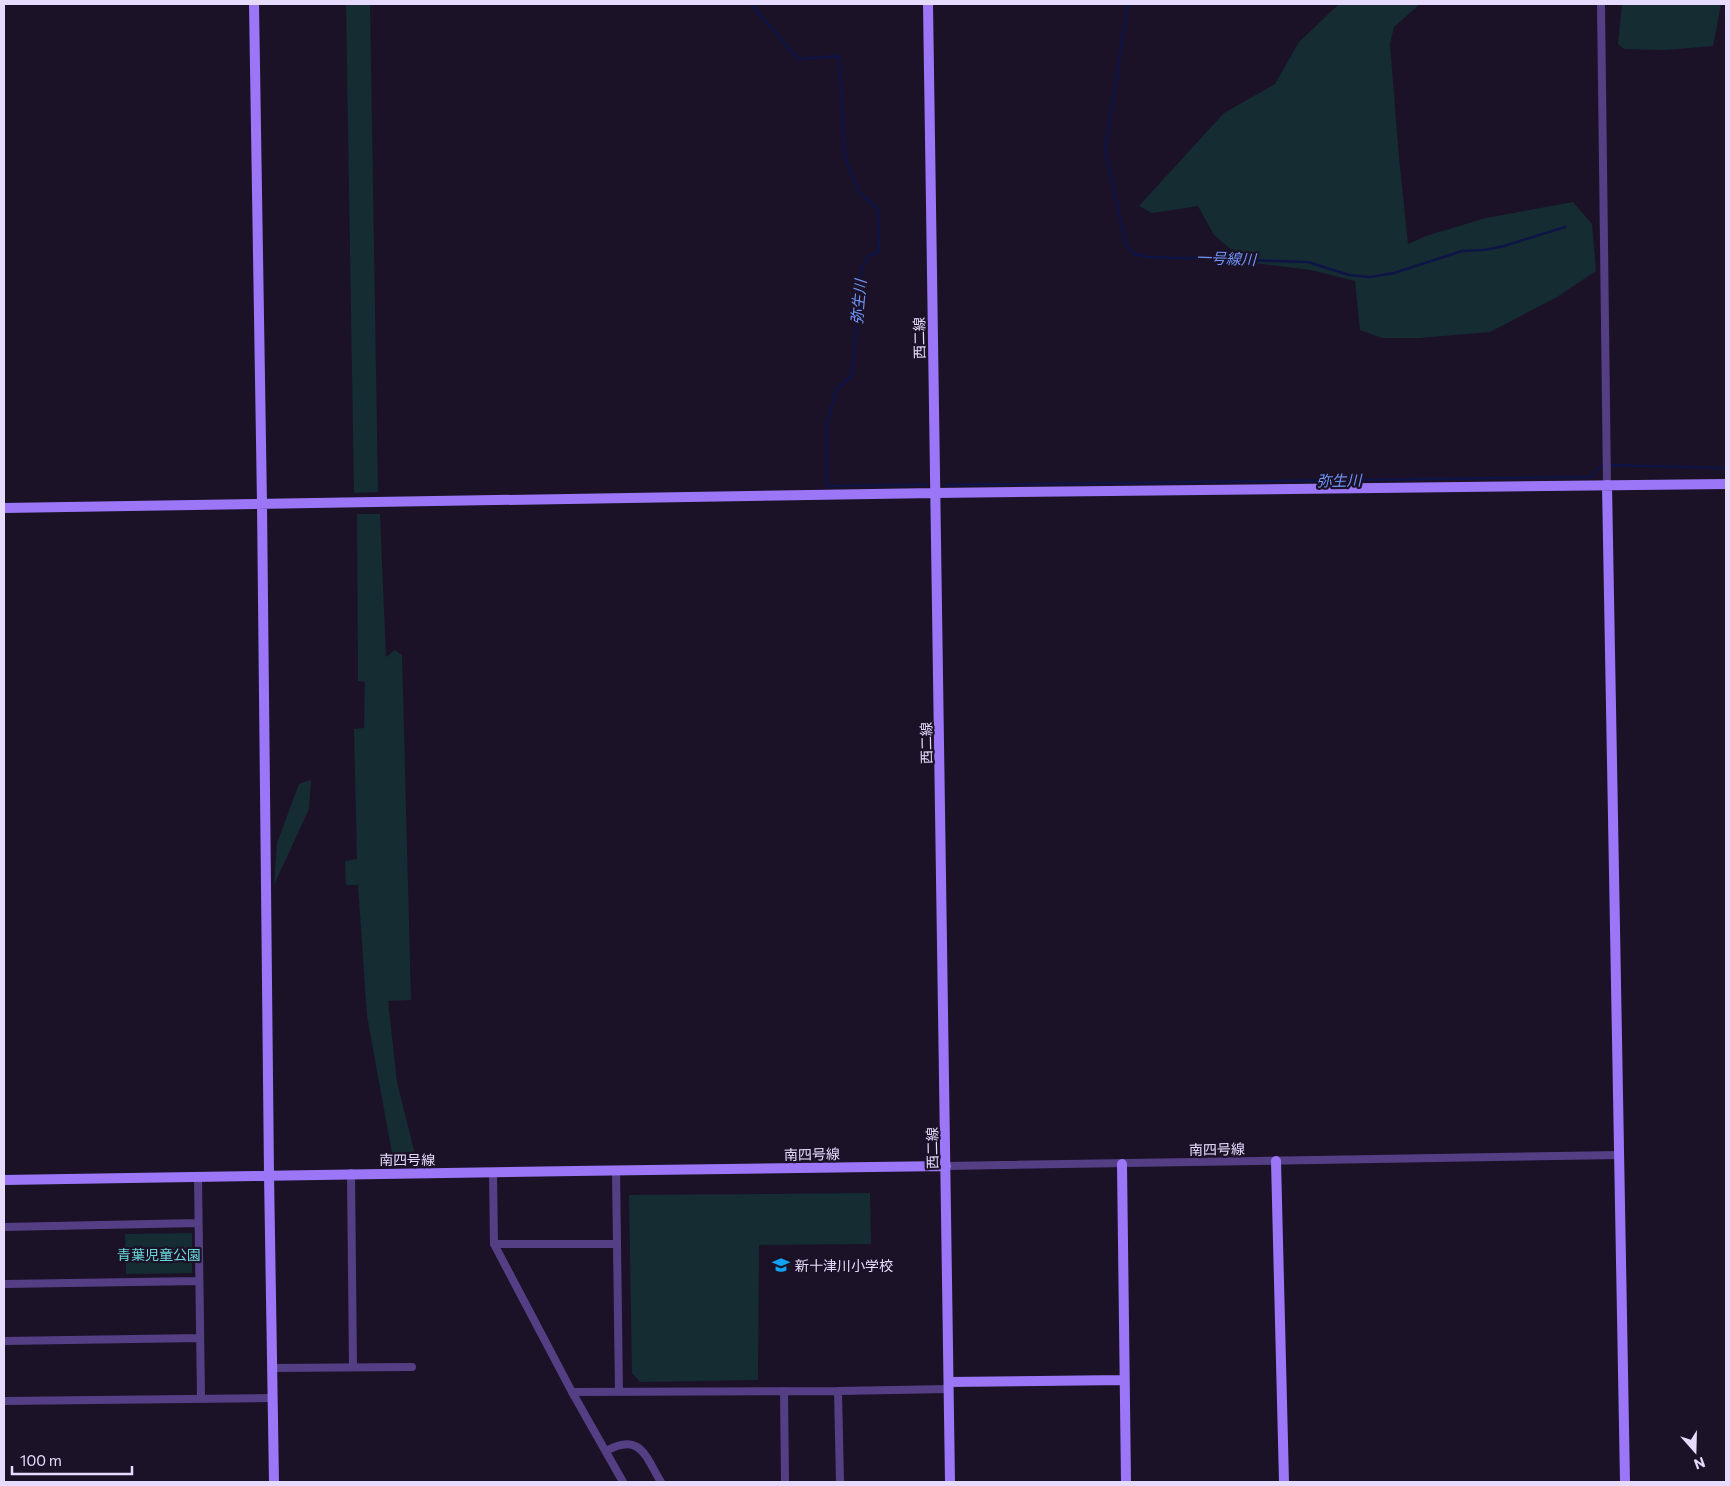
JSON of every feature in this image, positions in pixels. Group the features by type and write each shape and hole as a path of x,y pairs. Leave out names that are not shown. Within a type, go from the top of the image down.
{"street":[{"path":"254,4 262,504 268,1174 274,1482"},
{"name":"西二線","path":"928,4 950,1482"},
{"path":"1601,4 1606,470 1625,1482"},
{"path":"4,508 936,493 1726,484"},
{"name":"南四号線","path":"4,1180 268,1174 1276,1162 1620,1155"},
{"path":"1276,1162 1284,1482"},
{"path":"1122,1164 1126,1482"},
{"path":"616,1171 619,1392"},
{"path":"493,1172 494,1244 572,1392 623,1482"},
{"path":"351,1173 353,1367"},
{"path":"198,1176 201,1399"},
{"path":"4,1227 198,1223"},
{"path":"494,1244 616,1244"},
{"path":"4,1284 199,1280"},
{"path":"4,1341 200,1338"},
{"path":"272,1368 412,1367"},
{"path":"572,1392 838,1391 1124,1380"},
{"path":"784,1390 786,1482"},
{"path":"838,1391 840,1482"},
{"path":"4,1401 272,1398"},
{"path":"606,1451 617,1446 634,1444 641,1448 661,1482"}],"green space":[{"path":"346,4 370,4 378,492 354,493"},
{"path":"1339,4 1420,4 1394,27 1390,44 1408,244 1426,236 1486,218 1573,202 1592,224 1596,271 1557,297 1490,332 1420,338 1382,338 1360,330 1355,281 1311,270 1246,262 1214,235 1198,206 1152,213 1139,206 1224,113 1275,84 1299,42"},
{"path":"1622,4 1721,4 1713,46 1666,50 1624,49 1618,44"},
{"path":"357,514 380,514 386,657 395,650 402,655 411,1000 388,1001 397,1082 417,1162 395,1163 392,1153 367,1016 358,885 346,885 345,861 357,859 354,729 364,728 365,682 358,681"},
{"path":"311,780 309,809 274,885 277,843 299,784"},
{"path":"870,1193 871,1244 759,1245 758,1380 640,1382 632,1373 629,1195"},
{"name":"青葉児童公園","path":"192,1233 192,1273 126,1274 125,1234"}],"waterway":[{"name":"弥生川","path":"751,4 798,59 839,56 845,158 859,192 878,209 879,252 868,256 861,271 852,375 836,390 827,425 827,486 926,485"},
{"name":"一号線川","path":"1128,4 1105,151 1126,244 1134,254 1148,257 1308,262 1349,275 1370,277 1394,273 1462,251 1484,250 1504,246 1565,227"},
{"name":"弥生川","path":"947,485 1591,477 1603,465 1726,468"}],"place":[{"name":"新十津川小学校","path":"781,1265"}]}
